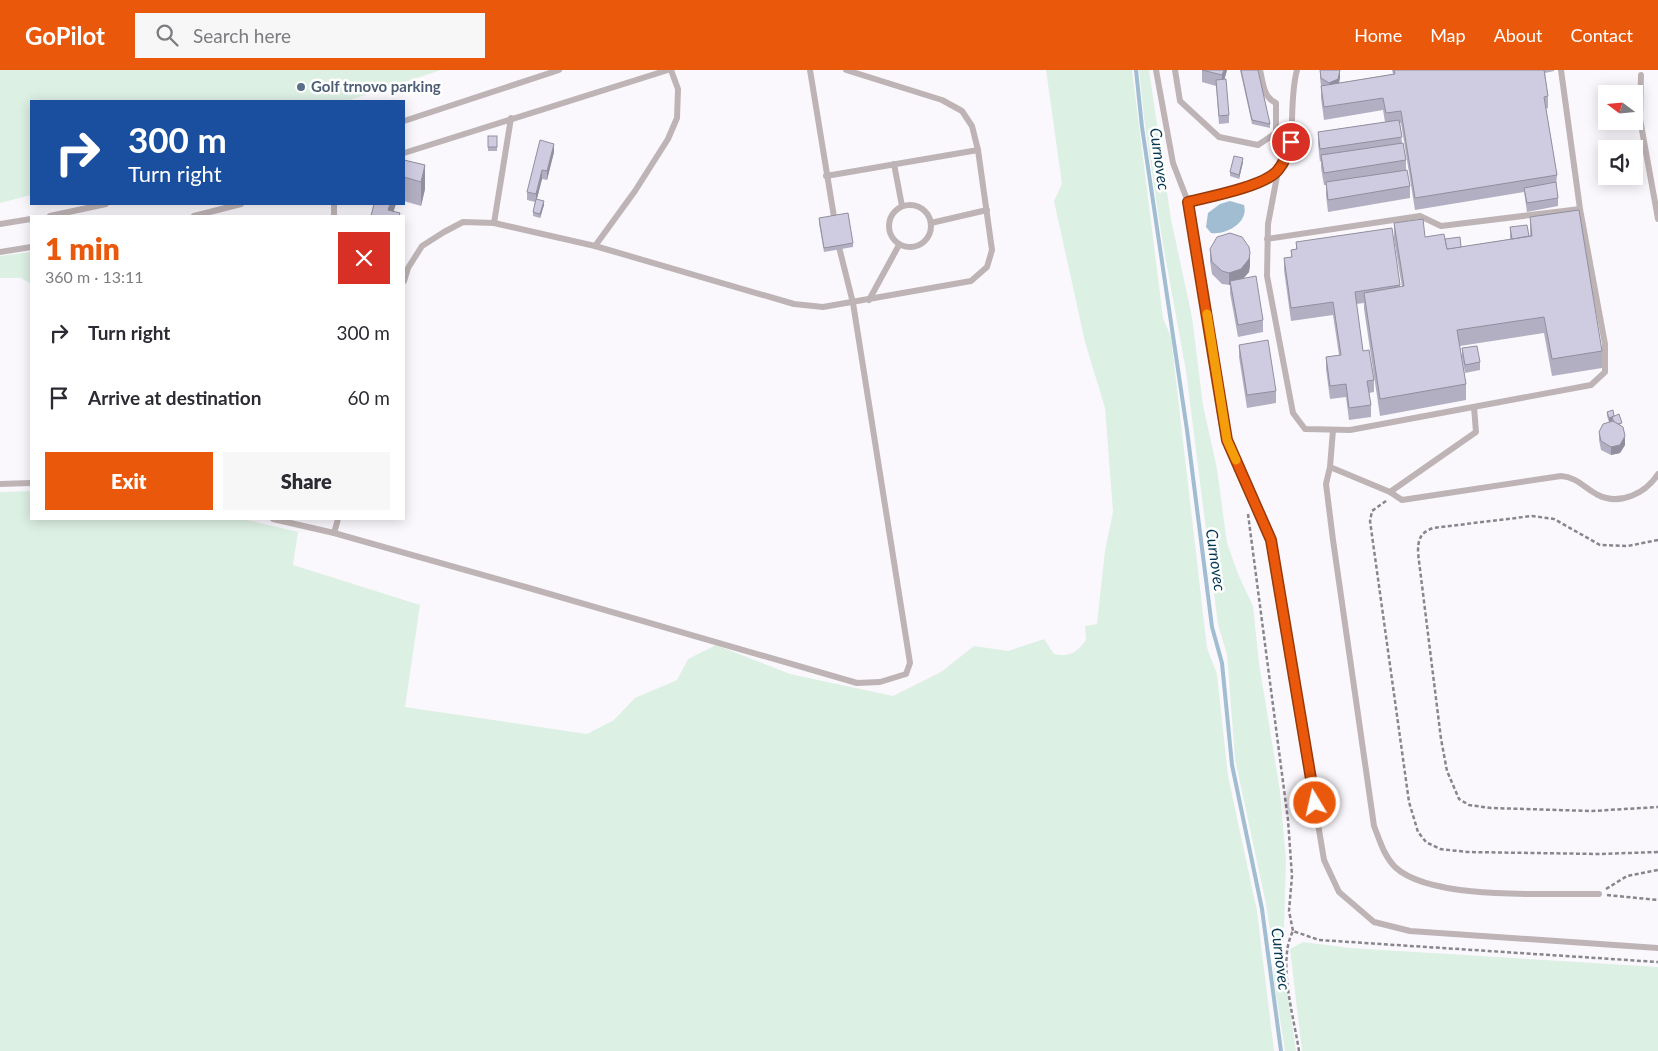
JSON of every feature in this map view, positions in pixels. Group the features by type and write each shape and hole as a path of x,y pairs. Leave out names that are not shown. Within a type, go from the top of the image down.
{"lane":[{"path":"405,121 536,74 560,70"},
{"path":"405,153 669,70 678,89 677,118 668,139 635,191 595,246"},
{"path":"278,520 334,533 857,683 880,682 906,674 910,663 853,302 826,176 810,70"},
{"path":"405,278 408,268 422,246 463,222 494,223 595,246 794,304 823,307 971,281 987,267 992,250 978,150 972,126 962,111 942,100 846,70"},
{"path":"1156,70 1173,163 1188,202 1227,440 1271,540 1324,860 1339,892 1374,922 1410,931 1658,948"},
{"path":"1175,70 1180,101 1219,137 1258,145 1276,133 1276,102 1270,100 1266,93 1260,70"},
{"path":"1188,202 1229,193 1271,178 1278,171 1287,157 1291,142 1296,70"},
{"path":"1278,171 1268,224 1267,276 1294,413 1305,429 1350,430 1591,385 1605,372 1605,344 1580,210 1560,70"},
{"path":"1641,75 1640,119 1658,219"},
{"path":"494,223 511,118"},
{"path":"826,176 978,150"},
{"path":"894,164 902,206"},
{"path":"908,204 921,207 929,216 931,222 929,236 925,241 912,247 899,245 888,228 891,214 902,206 908,204"},
{"path":"55,215 101,205"},
{"path":"198,215 238,205"},
{"path":"931,222 987,210"},
{"path":"1267,239 1420,216 1442,226 1580,210"},
{"path":"0,224 30,219"},
{"path":"869,300 899,245"},
{"path":"0,252 30,247"},
{"path":"1393,494 1476,432 1474,407"},
{"path":"1334,430 1330,468 1326,484 1374,826 1386,855 1395,867 1410,878 1425,884 1510,893 1598,894"},
{"path":"1330,468 1393,494 1402,500 1561,476 1578,481 1598,495 1621,499 1643,490 1658,474"},
{"path":"0,484 30,483"},
{"path":"334,533 338,520"}],"path":[{"path":"1393,494 1372,511 1370,521 1409,802 1418,832 1426,842 1440,849 1467,852 1599,854 1658,852"},
{"path":"1247,506 1288,820 1292,876 1289,911 1293,931 1288,941 1286,962 1299,1051"},
{"path":"1658,540 1628,546 1600,545 1554,519 1532,516 1433,528 1423,532 1418,540 1441,740 1447,771 1459,799 1469,805 1492,808 1592,811 1658,807"},
{"path":"1598,894 1627,876 1658,870"},
{"path":"1598,894 1658,900"},
{"path":"1293,931 1319,940 1658,962"}],"green space":[{"path":"0,70 441,70 350,100 30,100 30,195 0,203"},
{"path":"1046,70 1132,70 1163,318 1171,337 1207,648 1217,674 1228,776 1257,911 1274,1051 0,1051 0,492 30,491 30,520 247,520 298,532 293,565 420,605 405,707 587,734 614,720 635,698 677,680 688,659 716,645 790,674 893,696 941,672 974,646 1008,651 1044,639 1054,654 1069,654 1079,648 1086,640 1085,626 1097,624 1105,551 1113,512 1105,408 1085,342 1054,201 1062,184"},
{"path":"1139,70 1149,70 1171,219 1192,317 1203,405 1217,469 1227,543 1238,574 1253,606 1259,663 1280,791 1286,861 1283,962 1296,1051 1285,1051 1274,980 1273,951 1266,904 1235,759 1227,654 1218,625 1186,371 1162,239 1145,126"},
{"path":"30,252 30,283 21,278 0,278 0,256"},
{"path":"1303,942 1350,948 1658,967 1658,1051 1302,1051 1290,949"}],"water":[{"path":"1230,201 1244,205 1243,217 1230,230 1211,233 1206,227 1208,213 1220,204"}],"building":[{"path":"1202,70 1224,70 1222,75"},
{"path":"1241,70 1258,70 1270,124 1252,120"},
{"path":"1320,70 1340,70 1338,79 1329,83 1321,78"},
{"path":"1394,70 1544,70 1548,96 1544,97 1557,175 1415,198 1401,111 1386,113 1383,98 1324,107 1321,86 1395,74"},
{"path":"1226,79 1229,115 1219,116 1216,80"},
{"path":"1399,120 1402,137 1320,149 1318,132"},
{"path":"488,136 497,136 497,147 488,147"},
{"path":"540,140 554,144 547,171 542,170 536,194 527,192"},
{"path":"1403,143 1406,160 1324,173 1321,155"},
{"path":"1234,156 1243,158 1239,175 1230,172"},
{"path":"405,160 425,165 421,182 405,177"},
{"path":"1407,170 1410,186 1328,200 1326,182"},
{"path":"1556,182 1558,198 1527,203 1524,188"},
{"path":"536,199 544,201 540,214 533,212"},
{"path":"374,205 390,205 388,210 400,213 399,215 371,215"},
{"path":"1579,210 1602,351 1552,359 1544,317 1457,330 1466,384 1380,399 1364,293 1404,286 1394,223 1423,219 1425,237 1444,234 1447,249 1532,236 1530,217"},
{"path":"848,213 853,243 824,248 819,218"},
{"path":"1527,225 1529,236 1512,239 1510,227"},
{"path":"1392,228 1400,285 1355,292 1363,351 1369,350 1374,380 1367,381 1371,405 1349,408 1346,384 1330,386 1326,357 1341,355 1333,302 1291,308 1284,258 1292,257 1291,250 1297,249 1296,242"},
{"path":"1230,233 1242,237 1249,247 1250,253 1249,259 1241,269 1229,273 1222,271 1212,262 1210,249 1217,237"},
{"path":"1460,237 1461,247 1447,249 1445,239"},
{"path":"1256,276 1263,320 1238,325 1230,281"},
{"path":"1268,340 1276,391 1247,395 1239,345"},
{"path":"1477,346 1480,362 1465,365 1462,348"},
{"path":"1613,410 1614,416 1609,418 1607,412"},
{"path":"1619,414 1622,423 1618,424 1614,422 1612,417"},
{"path":"1613,421 1623,427 1625,436 1620,445 1611,447 1601,441 1599,432 1603,424"}],"waterway":[{"name":"Curnovec","path":"1136,70 1142,127 1187,430 1212,627 1222,663 1232,765 1262,909 1281,1051"}],"slow traffic":[{"path":"1207,314 1227,440 1236,460"}],"place":[{"name":"Golf trnovo parking","path":"301,87"}],"route":[{"path":"1291,142 1287,157 1271,178 1229,193 1188,202 1227,440 1271,540 1315,803"}]}
